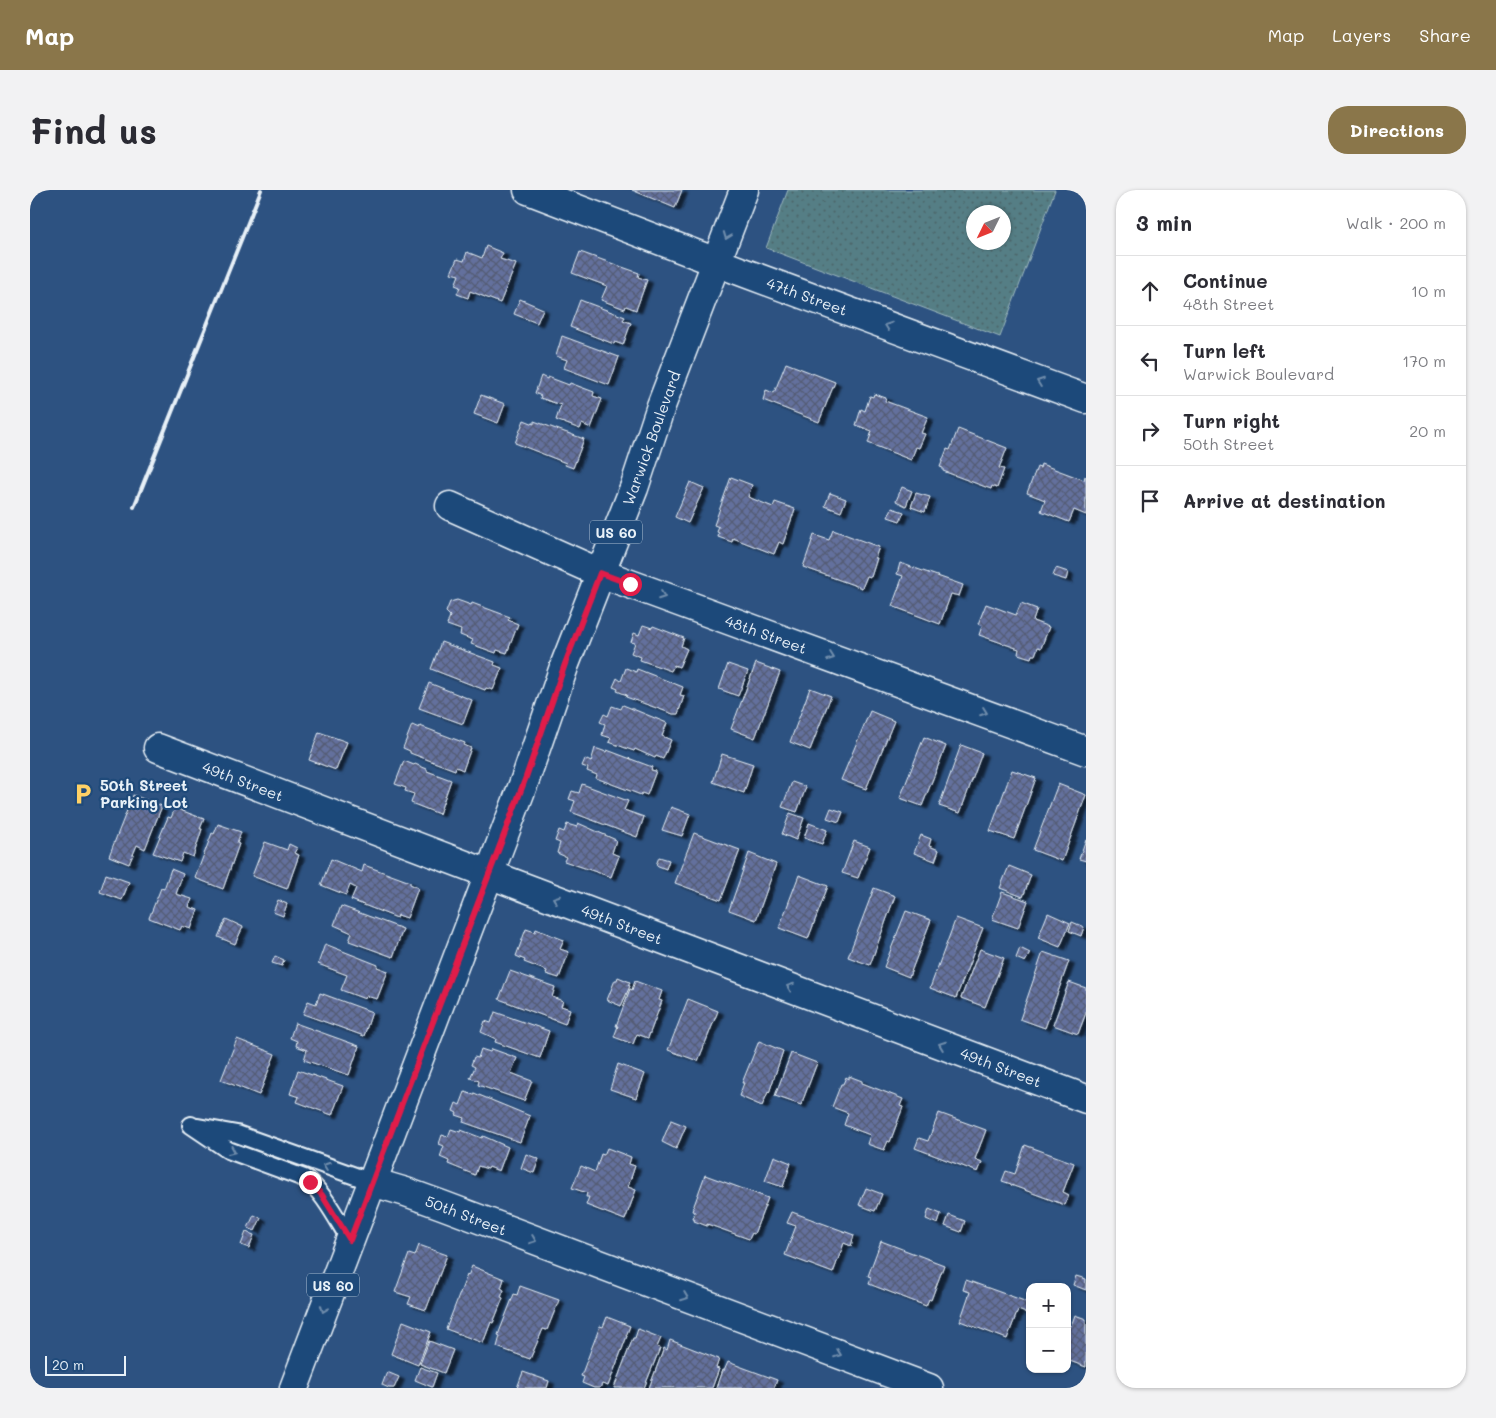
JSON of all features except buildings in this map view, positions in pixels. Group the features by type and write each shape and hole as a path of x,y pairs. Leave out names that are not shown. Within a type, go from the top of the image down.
{"street":[{"name":"47th Street","path":"528,190 717,263 1086,399"},
{"name":"Warwick Boulevard","path":"294,1388 526,777 565,664 634,488 661,406 744,190"},
{"name":"48th Street","path":"450,506 600,573 1086,750"},
{"name":"49th Street","path":"158,748 1086,1099"},
{"name":"50th Street","path":"372,1182 433,1202 928,1388"}],"lane":[{"name":"50th Street","path":"350,1240 322,1195 310,1182 304,1178 228,1150 191,1125 237,1134 372,1182"}],"green space":[{"path":"788,190 1055,190 1000,337 766,248"}],"railway":[{"path":"134,507 261,190"}],"place":[{"name":"50th Street Parking Lot","path":"83,794"}],"route":[{"path":"310,1182 322,1195 350,1240 526,777 565,664 600,573 630,584"}]}
